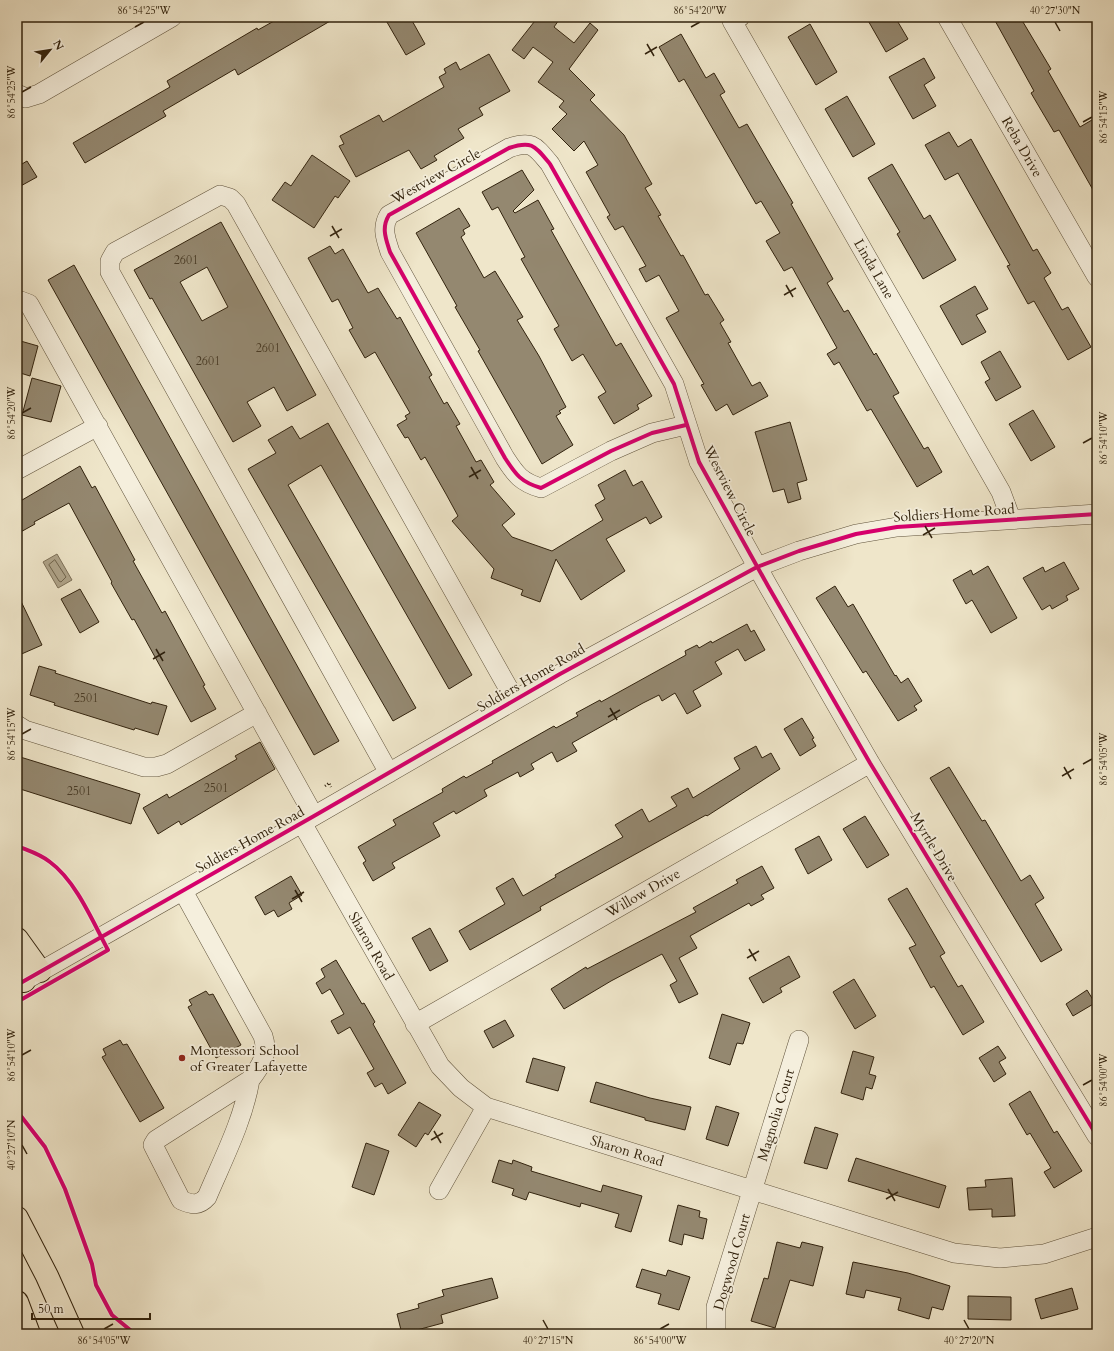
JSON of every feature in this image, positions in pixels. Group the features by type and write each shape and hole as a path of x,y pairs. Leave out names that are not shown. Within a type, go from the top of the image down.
{"highway":[{"path":"17,939 25,977"},
{"path":"17,1218 48,1276 73,1334"},
{"path":"17,1302 30,1334"}],"street":[{"path":"17,94 26,98 39,94 172,17"},
{"name":"Reba Drive","path":"947,17 1097,277"},
{"name":"Linda Lane","path":"736,19 1002,492 1011,519"},
{"name":"Westview Circle","path":"686,425 652,433 611,451 541,488 526,484 516,474 505,458 390,252 385,237 385,223 389,215 509,148 524,143 531,144 550,164 670,377 699,462 757,566"},
{"path":"389,773 110,272 110,261 115,252 220,195 230,198 236,204 515,700"},
{"name":"Sharon Road","path":"17,303 21,301 29,304 257,712 308,820 415,1024 440,1066 461,1088 486,1107 954,1254 1000,1258 1044,1254 1097,1237"},
{"path":"17,470 98,426"},
{"name":"Soldiers Home Road","path":"25,977 183,891 515,700 757,566 799,551 856,534 897,527 1097,514"},
{"name":"Myrtle Drive","path":"757,566 870,763 1097,1136"},
{"path":"17,725 26,730 144,767 156,767 168,764 257,712"},
{"name":"Willow Drive","path":"415,1024 870,763"},
{"path":"183,891 263,1036 266,1045 266,1054 260,1067 250,1080 156,1140 153,1145 181,1200 195,1204 201,1203 207,1197 247,1101 250,1080"},
{"name":"Magnolia Court","path":"752,1190 799,1040"},
{"path":"439,1190 486,1107"},
{"name":"Dogwood Court","path":"716,1334 716,1307 752,1190"}],"water":[{"path":"57,554 72,580 58,588 43,562"}],"building":[{"path":"281,17 337,17 238,75 235,69 163,111 166,116 85,163 73,143 170,87 167,81 257,28 258,30"},
{"path":"384,17 410,17 425,44 406,55"},
{"path":"538,17 561,17 554,27 574,43 590,23 598,30 569,69 595,95 590,100 624,135 652,184 645,188 661,215 658,216 681,256 683,255 705,295 708,294 724,320 720,323 731,342 728,343 752,386 760,382 768,396 733,415 727,404 716,411 701,385 704,384 666,318 679,311 659,275 646,282 639,269 646,266 623,226 615,230 607,217 610,215 586,172 598,165 584,141 574,151 552,129 567,114 559,107 564,101 538,82 553,62 533,47 524,59 512,50"},
{"path":"866,17 895,17 908,39 886,52"},
{"path":"993,17 1020,17 1051,69 1048,71 1080,127 1097,117 1097,197 1059,130 1054,132 1031,93 1034,91"},
{"path":"810,24 837,72 816,85 788,37"},
{"path":"681,34 706,78 714,73 725,92 720,95 739,128 747,124 793,203 791,204 833,279 827,283 844,312 848,310 874,355 876,353 899,393 893,396 924,449 928,447 942,472 917,487 871,409 867,411 839,362 834,365 827,354 837,348 792,267 784,271 766,241 780,233 761,201 756,204 684,79 679,82 659,47"},
{"path":"489,54 510,91 479,108 483,115 458,129 464,138 434,156 437,160 421,169 409,150 356,177 339,146 344,144 340,136 379,115 383,122 444,87 439,77 446,73 444,69 456,62 460,70"},
{"path":"924,58 935,78 924,85 936,106 913,119 889,77"},
{"path":"847,96 875,144 853,157 825,109"},
{"path":"949,132 958,147 971,139 1033,251 1037,249 1051,273 1044,278 1062,310 1068,307 1091,347 1068,360 1034,301 1028,304 1007,266 1010,265 958,173 945,180 925,145"},
{"path":"312,155 350,181 338,198 335,196 314,228 272,200 285,182 291,186"},
{"path":"27,161 37,177 17,188 17,167"},
{"path":"892,164 924,219 930,215 956,260 923,279 897,234 900,232 868,178"},
{"path":"522,170 534,190 513,211 515,213 538,200 554,229 551,230 616,346 621,343 652,396 637,405 639,409 614,424 598,397 606,392 583,354 572,361 554,329 559,326 521,259 525,257 498,207 492,210 482,192"},
{"path":"459,208 470,226 463,230 465,234 461,237 484,278 495,271 523,317 517,320 539,356 566,407 559,411 561,413 556,416 573,445 542,464 478,351 480,350 455,307 457,306 416,233"},
{"path":"221,222 316,395 287,411 274,387 247,402 261,426 233,442 152,298 150,299 134,270","holes":["207,267 228,307 202,321 180,282"]},
{"path":"330,246 335,254 343,249 368,293 378,288 397,319 400,317 432,375 429,377 444,404 447,402 460,424 456,426 476,462 481,460 494,482 490,485 515,514 502,525 512,537 552,551 603,520 595,505 605,499 598,485 625,470 633,486 642,481 662,517 650,524 646,517 606,539 625,571 581,600 556,559 540,602 521,595 523,590 491,578 494,569 452,521 458,516 425,457 421,460 408,437 405,438 397,425 407,419 405,416 410,413 375,352 365,358 349,330 353,328 338,299 332,302 308,258"},
{"path":"74,265 339,741 314,755 48,280"},
{"path":"975,286 988,309 976,315 986,332 962,345 940,306"},
{"path":"17,340 38,346 30,376 17,372"},
{"path":"1000,351 1021,387 996,401 985,382 990,379 981,362"},
{"path":"32,378 61,386 51,422 22,415"},
{"path":"1033,410 1055,447 1031,461 1009,424"},
{"path":"790,422 807,480 797,483 801,499 788,503 784,489 773,492 755,432"},
{"path":"328,423 472,675 449,689 321,465 288,485 416,708 393,721 248,469 276,453 268,440 292,426 300,439"},
{"path":"80,466 92,488 95,486 135,560 133,561 162,613 165,611 205,685 203,686 216,709 191,722 134,619 132,620 111,583 112,582 69,503 34,522 35,524 17,534 17,503"},
{"path":"1064,562 1079,589 1066,596 1068,600 1052,609 1050,605 1042,610 1023,578 1043,567 1045,572"},
{"path":"988,566 1017,618 991,633 972,600 966,604 953,580 971,570 973,575"},
{"path":"835,586 848,607 853,604 895,676 896,675 901,683 908,678 922,701 914,706 917,710 898,721 866,671 863,673 816,598"},
{"path":"80,589 99,622 80,633 61,599"},
{"path":"17,593 42,645 17,656"},
{"path":"747,624 751,632 754,630 765,650 745,661 738,649 715,662 722,674 693,691 701,706 687,714 675,693 662,701 659,695 643,703 572,743 577,751 557,762 552,752 531,764 534,769 520,777 518,772 484,790 487,796 456,814 454,811 433,823 440,836 392,863 395,868 373,881 363,863 366,861 358,847 396,825 393,820 443,792 442,789 464,776 466,778 493,763 492,761 554,726 556,728 578,716 576,713 600,700 601,702 686,655 685,651 697,645 699,648 711,641 712,643"},
{"path":"39,666 56,671 55,673 151,704 152,702 167,706 158,735 135,728 134,730 54,705 55,703 30,695"},
{"path":"802,718 814,738 812,739 816,746 800,756 784,729"},
{"path":"260,742 275,769 181,825 179,821 158,834 143,808 167,794 169,798 237,759 235,756"},
{"path":"756,746 762,758 771,753 780,769 707,816 706,815 540,907 541,910 470,950 459,931 505,904 496,888 513,878 523,896 556,877 555,875 623,837 615,825 642,809 649,822 677,806 671,797 688,788 693,798 740,769 734,758"},
{"path":"17,756 140,794 131,824 17,788"},
{"path":"949,767 982,821 985,820 1021,881 1030,875 1044,898 1035,904 1062,950 1041,962 930,778"},
{"path":"865,816 889,855 867,868 843,829"},
{"path":"819,836 832,860 808,874 795,849"},
{"path":"762,866 774,888 761,895 764,899 751,906 749,903 690,936 697,948 679,958 698,994 679,1003 670,985 677,981 662,954 611,981 564,1009 551,989 586,967 587,969 696,912 693,908 738,883 736,880"},
{"path":"291,876 302,895 289,903 292,909 278,917 274,910 265,915 255,897"},
{"path":"907,888 945,953 940,956 958,987 962,985 984,1022 963,1035 934,986 931,988 909,948 916,945 888,899"},
{"path":"430,928 448,961 430,971 412,938"},
{"path":"789,956 800,977 780,988 782,992 763,1003 749,978"},
{"path":"336,960 362,1004 364,1003 375,1022 373,1024 406,1083 388,1094 382,1083 375,1087 367,1073 374,1069 350,1027 338,1034 331,1021 344,1014 330,989 322,994 316,983 325,977 321,969"},
{"path":"854,979 876,1016 855,1029 833,992"},
{"path":"1087,990 1095,1003 1073,1016 1066,1004"},
{"path":"206,991 209,995 213,994 241,1045 216,1058 188,1007 192,1005 189,1000"},
{"path":"722,1014 750,1023 743,1044 737,1043 730,1065 709,1058"},
{"path":"505,1020 514,1036 493,1048 484,1031"},
{"path":"120,1040 123,1045 127,1044 164,1108 140,1122 102,1057 106,1055 103,1049"},
{"path":"998,1046 1006,1058 999,1062 1006,1074 994,1082 979,1058"},
{"path":"853,1051 874,1057 869,1074 876,1076 872,1089 866,1087 863,1100 841,1093"},
{"path":"533,1058 565,1067 558,1091 526,1082"},
{"path":"596,1082 650,1098 691,1107 685,1130 645,1120 645,1118 590,1102"},
{"path":"1030,1091 1054,1133 1057,1131 1082,1171 1054,1188 1044,1172 1051,1168 1030,1133 1027,1135 1009,1104"},
{"path":"419,1102 441,1115 428,1135 425,1133 416,1147 398,1135"},
{"path":"716,1106 739,1113 728,1146 706,1139"},
{"path":"815,1127 838,1134 827,1169 804,1163"},
{"path":"366,1143 389,1151 374,1195 352,1187"},
{"path":"856,1158 946,1186 939,1208 848,1181"},
{"path":"499,1160 512,1164 513,1160 532,1167 531,1171 601,1192 603,1185 642,1196 631,1232 615,1227 619,1214 581,1203 580,1207 529,1192 526,1200 512,1195 514,1189 492,1182"},
{"path":"1012,1178 1015,1216 992,1217 992,1209 969,1210 967,1188 986,1187 985,1180"},
{"path":"678,1205 700,1211 699,1217 707,1219 703,1239 684,1234 682,1245 669,1241"},
{"path":"777,1242 800,1248 802,1242 823,1247 813,1286 790,1280 775,1328 751,1321 764,1278 768,1279"},
{"path":"853,1262 908,1273 950,1286 943,1310 932,1307 929,1319 898,1310 901,1298 866,1290 864,1298 846,1294"},
{"path":"642,1269 666,1276 668,1270 690,1277 679,1310 658,1304 661,1294 636,1287"},
{"path":"492,1278 498,1298 441,1315 443,1323 402,1334 397,1314 419,1308 418,1304 444,1296 442,1290"},
{"path":"1072,1288 1078,1309 1041,1319 1035,1299"},
{"path":"968,1296 1011,1297 1011,1320 968,1319"}],"cycle path":[{"path":"686,425 652,433 611,451 541,488 528,483 512,469 505,458 390,252 385,229 385,224 389,215 509,148 523,145 532,146 550,164 674,384 699,462 768,586 870,763 1097,1136"},
{"path":"17,985 560,674 757,567 799,551 856,534 897,527 1097,514"},
{"path":"17,846 46,859 68,880 90,915 108,950 17,1002"},
{"path":"17,1111 45,1147 65,1189 92,1264 96,1285 112,1315 135,1334"}],"place":[{"name":"Montessori School of Greater Lafayette","path":"182,1058"}]}
